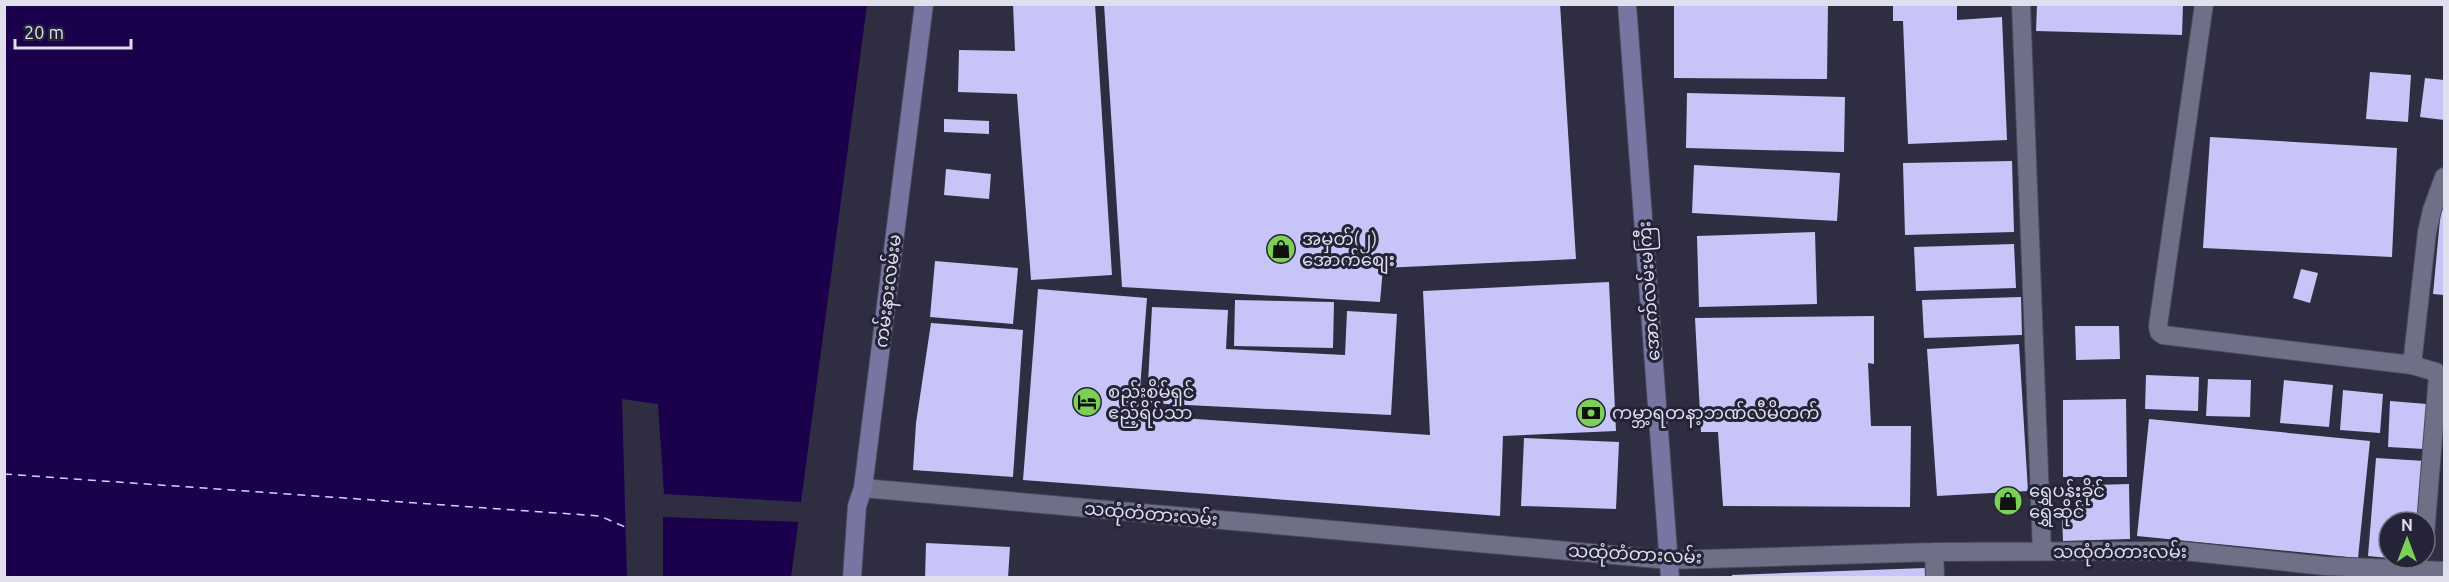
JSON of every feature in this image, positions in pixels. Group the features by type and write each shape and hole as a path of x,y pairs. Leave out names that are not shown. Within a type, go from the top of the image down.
{"main road":[{"name":"ကမ်းနားလမ်းမ","path":"852,578 857,506 863,488 924,4"},
{"name":"အောက်လမ်းမကြီး","path":"1627,4 1670,569"}],"street":[{"path":"2021,4 2042,551"},
{"path":"2204,4 2158,326 2159,332 2163,335 2412,365 2436,372 2438,375 2427,510"},
{"path":"2412,365 2427,232 2432,210 2445,177"},
{"name":"သထုံတံတားလမ်း","path":"863,488 1670,569 1934,552 2042,551 2184,551 2325,572 2377,568"},
{"path":"1934,552 1935,578"}],"shaded area":[{"path":"4,5 867,5 791,577 5,577"}],"pier":[{"path":"622,399 658,404 664,494 801,502 804,503 802,522 663,517 663,577 627,577"}],"building":[{"path":"1013,4 1095,4 1112,275 1031,280 1017,94 958,92 959,50 1015,51"},
{"path":"1104,4 1560,4 1576,259 1383,268 1380,302 1122,287"},
{"path":"1674,4 1828,4 1827,79 1674,78"},
{"path":"1893,4 1957,4 1957,20 2002,17 2007,140 1908,144 1903,21 1893,21"},
{"path":"2037,4 2183,4 2182,35 2036,31"},
{"path":"2370,72 2411,75 2408,122 2366,119"},
{"path":"2425,78 2444,80 2444,120 2420,117"},
{"path":"1687,93 1845,97 1844,152 1686,148"},
{"path":"944,119 989,121 989,134 944,132"},
{"path":"2210,137 2397,148 2392,257 2203,248"},
{"path":"2012,161 2014,232 1905,235 1903,163"},
{"path":"1694,165 1840,173 1837,221 1692,213"},
{"path":"946,169 991,174 989,199 944,195"},
{"path":"2444,187 2444,295 2433,294"},
{"path":"1815,232 1817,304 1699,307 1697,236"},
{"path":"2014,244 2016,288 1916,291 1914,247"},
{"path":"935,261 1018,268 1013,324 930,317"},
{"path":"2301,269 2318,273 2310,303 2293,298"},
{"path":"1609,282 1616,431 1503,436 1500,516 1023,480 1038,289 1147,298 1138,415 1430,435 1423,291"},
{"path":"2021,297 2022,335 1924,338 1922,300"},
{"path":"1235,300 1334,302 1333,348 1234,346"},
{"path":"1152,307 1228,310 1226,349 1345,355 1347,311 1397,314 1391,415 1147,403"},
{"path":"1874,316 1874,364 1868,363 1871,426 1911,426 1910,507 1723,506 1718,432 1701,432 1695,318"},
{"path":"931,323 1023,330 1013,477 913,470 916,423"},
{"path":"2075,326 2119,326 2120,359 2076,360"},
{"path":"2019,344 2028,491 1937,496 1927,349"},
{"path":"2146,375 2199,377 2198,411 2145,409"},
{"path":"2208,379 2251,380 2250,417 2206,416"},
{"path":"2284,380 2333,385 2329,427 2280,423"},
{"path":"2343,390 2383,394 2380,433 2340,430"},
{"path":"2126,399 2127,477 2063,477 2063,400"},
{"path":"2390,401 2427,404 2424,449 2388,447"},
{"path":"2149,419 2370,441 2358,558 2137,536"},
{"path":"1524,438 1619,442 1616,509 1521,506"},
{"path":"2376,458 2425,461 2421,510 2377,510 2377,557 2368,556"},
{"path":"2129,484 2130,539 2063,541 2061,486"},
{"path":"926,543 1010,547 1008,578 925,578"},
{"path":"1926,568 1927,578 1732,578 1732,575"}],"ferry route":[{"path":"4,474 600,516 625,527"}],"place":[{"name":"အမှတ်(၂) အောက်စျေး","path":"1281,249"},
{"name":"စည်းစိမ်ရှင် ဧည့်ရိပ်သာ","path":"1087,402"},
{"name":"ကမ္ဘာ့ရတနာ့ဘဏ်လီမိတက်","path":"1591,413"},
{"name":"ရွှေပန်းခိုင် ရွှေဆိုင်","path":"2008,501"}]}
